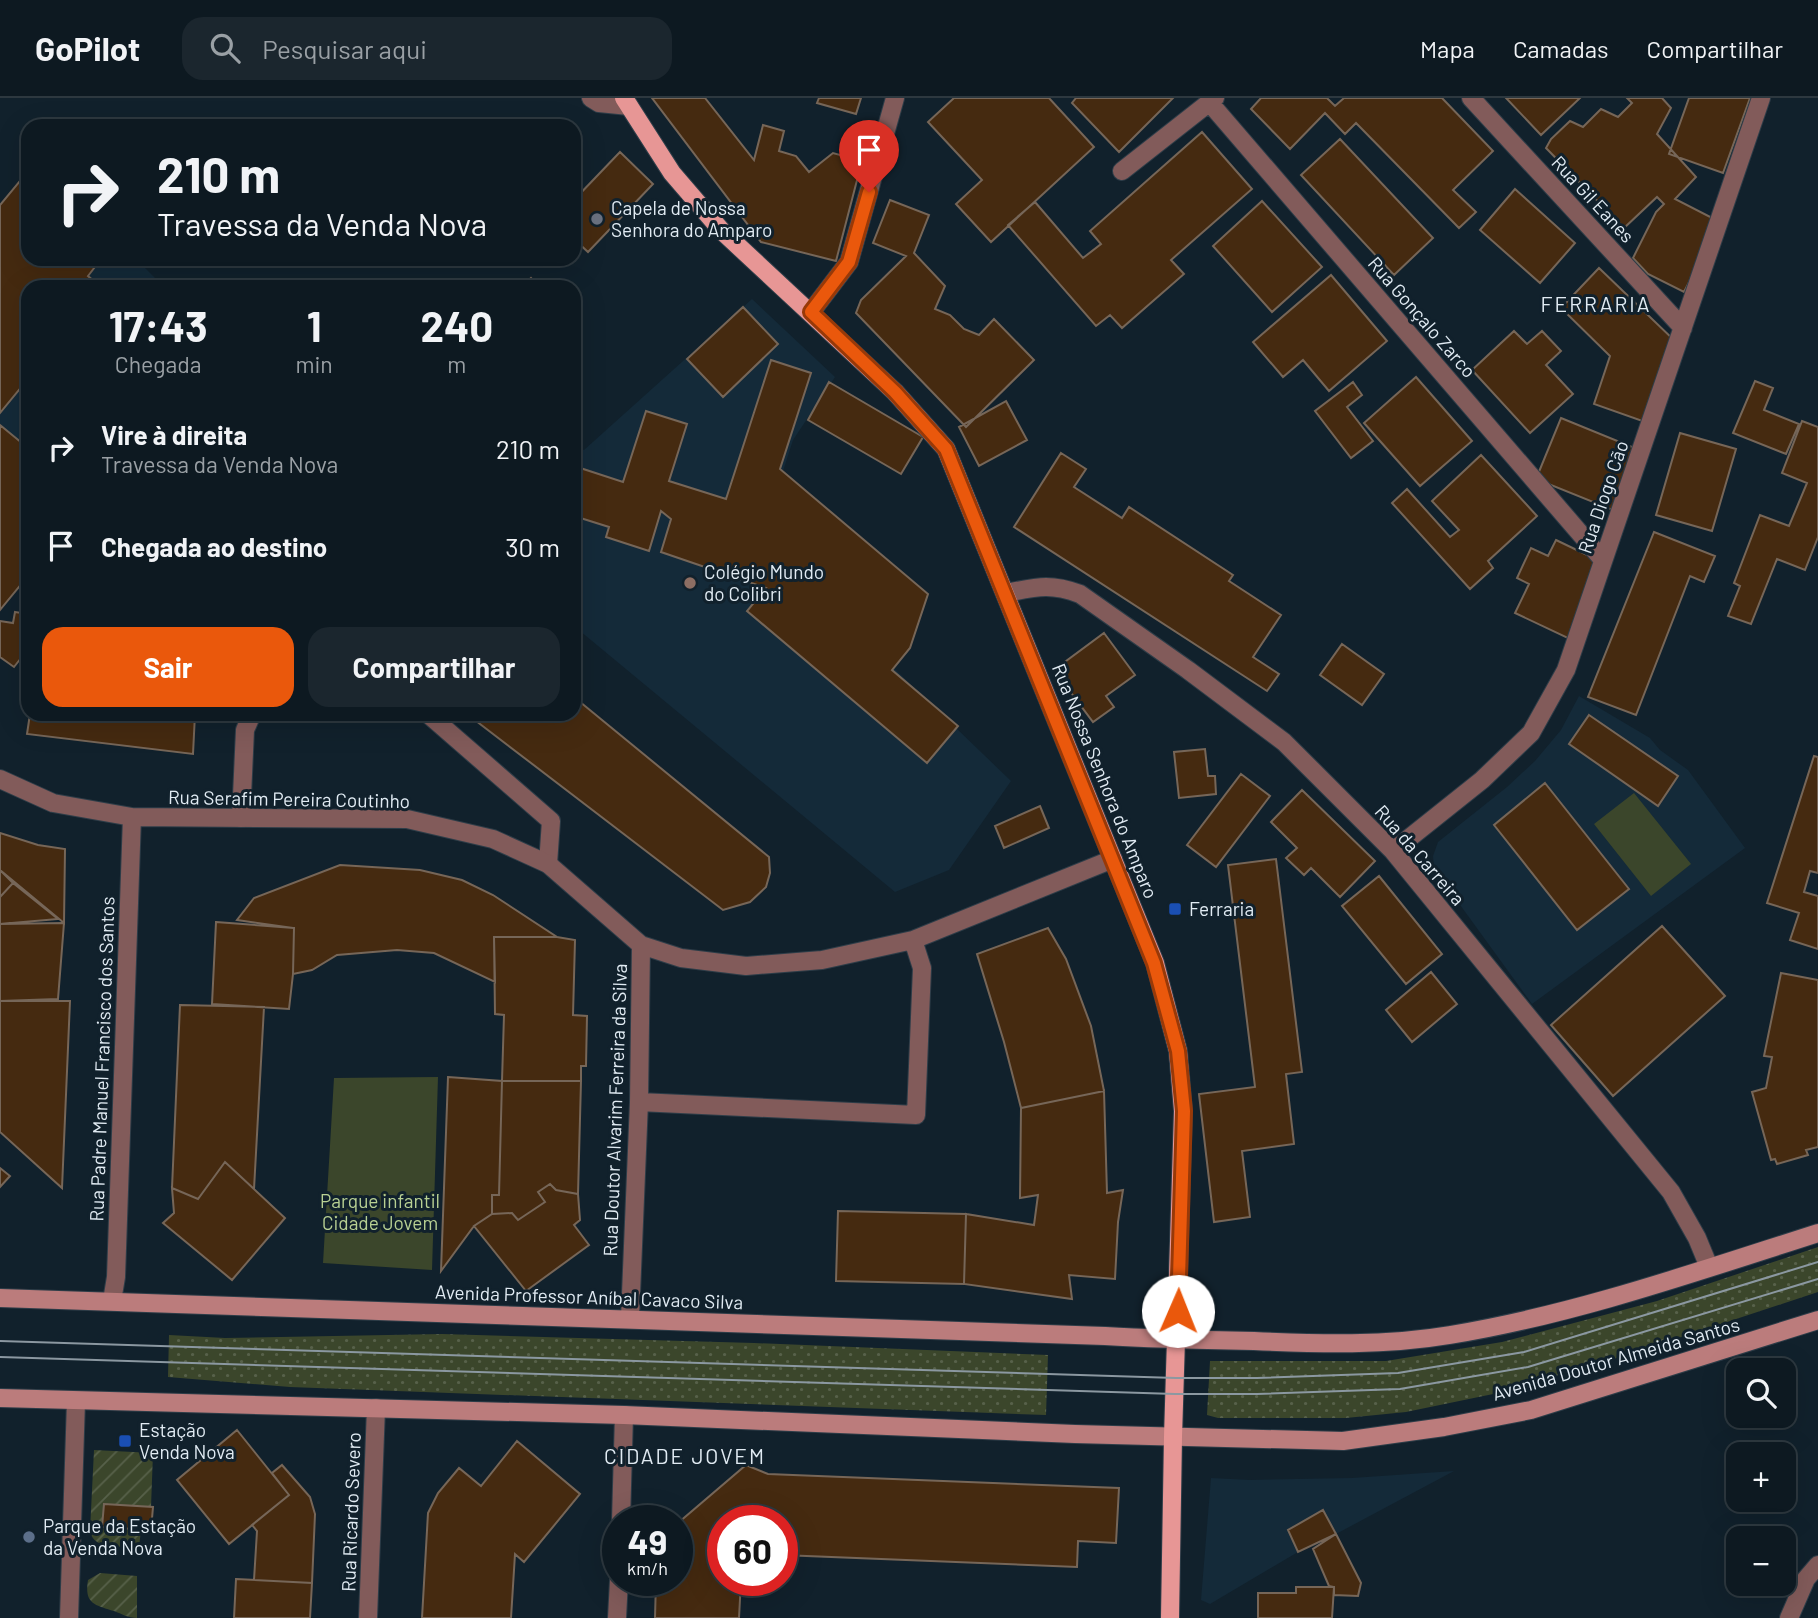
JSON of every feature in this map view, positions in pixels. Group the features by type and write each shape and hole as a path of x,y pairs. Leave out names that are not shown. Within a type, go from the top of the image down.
{"main road":[{"name":"Rua Nossa Senhora do Amparo","path":"627,102 672,173 721,229 895,392 946,449 1154,963 1178,1051 1184,1111 1170,1618"},
{"path":"1176,1340 1327,1344 1447,1336 1524,1322 1818,1233"},
{"name":"Avenida Professor Aníbal Cavaco Silva","path":"0,1298 630,1318 1176,1340"},
{"name":"Avenida Doutor Almeida Santos","path":"1173,1437 1343,1441 1444,1427 1531,1410 1818,1320"},
{"path":"0,1398 624,1415 1173,1437"}],"street":[{"path":"591,98 599,103 627,102"},
{"path":"811,312 849,262 895,98"},
{"name":"Rua Gil Eanes","path":"1471,98 1683,328"},
{"name":"Rua Diogo Cão","path":"1393,851 1482,780 1531,733 1566,670 1761,98"},
{"path":"1122,171 1212,100"},
{"name":"Rua Gonçalo Zarco","path":"1212,100 1603,560"},
{"name":"Rua da Carreira","path":"1006,593 1045,585 1080,594 1284,742 1393,851 1671,1192 1697,1238 1709,1267"},
{"path":"241,818 245,730 249,721"},
{"path":"436,721 551,821 548,864"},
{"name":"Rua Serafim Pereira Coutinho","path":"0,779 53,803 132,817 407,819 493,839 548,864 641,946 681,958 746,965 822,960 913,940 1113,859"},
{"name":"Rua Padre Manuel Francisco dos Santos","path":"112,1301 116,1277 132,817"},
{"path":"639,1101 916,1115 922,968 913,940"},
{"name":"Rua Doutor Alvarim Ferreira da Silva","path":"630,1318 639,1101 641,946"},
{"path":"69,1618 76,1401"},
{"name":"Rua Ricardo Severo","path":"368,1618 376,1408"},
{"path":"621,1505 624,1415"},
{"path":"1789,1618 1806,1579 1818,1565"},
{"path":"617,1618 618,1596"}],"shaded area":[{"path":"0,212 21,247 21,266 143,266 157,280 21,280 21,585 0,608"},
{"name":"Colégio Mundo do Colibri","path":"752,299 835,377 793,440 761,540 1011,781 949,870 895,892 581,632 581,448 584,450"},
{"path":"1579,696 1650,738 1660,750 1688,770 1745,848 1532,1004 1434,869 1433,856 1438,842 1535,761 1561,730"},
{"path":"1454,1471 1298,1552 1210,1604 1201,1600 1211,1478 1352,1478"}],"green space":[{"path":"1634,793 1691,864 1651,896 1594,824"},
{"name":"Parque infantil Cidade Jovem","path":"438,1077 432,1270 323,1263 334,1078"},
{"path":"1818,1247 1818,1292 1627,1355 1498,1393 1406,1412 1346,1418 1218,1418 1207,1415 1210,1361 1386,1361 1502,1342 1657,1301"},
{"path":"442,1334 1048,1355 1046,1415 290,1387 168,1377 169,1335 225,1338"},
{"path":"94,1450 153,1453 151,1507 104,1504 102,1527 141,1530 139,1547 103,1545 97,1542 90,1531"},
{"path":"100,1573 137,1576 137,1618 101,1607 89,1599 88,1580"}],"building":[{"path":"652,98 705,98 754,160 763,125 784,131 779,151 796,156 809,172 833,153 862,161 836,261 761,242"},
{"path":"819,98 861,98 856,114 817,103"},
{"path":"954,98 1049,98 1094,147 991,242 956,204 982,180 928,122"},
{"path":"1076,98 1173,98 1119,152 1072,103"},
{"path":"1261,98 1327,98 1335,106 1344,98 1442,98 1493,151 1453,190 1476,212 1459,228 1356,123 1345,134 1325,113 1290,149 1251,109"},
{"path":"1506,98 1580,98 1541,135"},
{"path":"1627,98 1662,98 1671,108 1657,134 1696,177 1675,199 1720,222 1684,292 1648,274 1633,258 1656,212 1664,204 1657,197 1624,228 1546,148 1551,139 1570,121 1583,127 1601,109 1618,117 1632,103"},
{"path":"1689,98 1750,98 1723,173 1669,154"},
{"path":"1202,132 1252,189 1171,260 1184,274 1122,328 1110,315 1096,326 1008,225 1035,202 1083,258 1101,244 1090,231"},
{"path":"1340,139 1433,238 1394,275 1301,175"},
{"name":"Capela de Nossa Senhora do Amparo","path":"620,152 653,184 588,252 581,246 581,193"},
{"path":"21,180 21,266 96,266 88,276 93,280 21,280 21,388 0,413 0,205"},
{"path":"1515,189 1575,243 1540,283 1480,230"},
{"path":"890,200 929,215 914,253 945,286 935,309 950,315 964,329 979,335 994,319 1034,360 966,427 856,313 861,300 906,256 873,243"},
{"path":"1262,201 1322,267 1272,312 1213,246"},
{"path":"1599,268 1676,342 1648,423 1594,404 1610,356 1561,308"},
{"path":"1331,275 1387,341 1329,391 1303,360 1283,377 1253,342"},
{"path":"743,307 778,344 723,397 687,359"},
{"path":"1514,331 1527,344 1542,331 1561,351 1546,365 1573,394 1530,433 1472,370"},
{"path":"771,360 811,373 780,469 928,594 910,648 892,670 958,726 927,763 747,611 766,588 661,552 671,519 661,511 649,551 606,537 609,527 581,518 581,468 623,482 646,411 687,424 669,481 726,499"},
{"path":"1416,377 1472,441 1420,486 1364,423"},
{"path":"1755,381 1773,388 1764,410 1799,424 1786,454 1733,433"},
{"path":"829,382 923,437 901,474 808,420"},
{"path":"1353,382 1362,395 1347,407 1373,441 1351,458 1315,411"},
{"path":"1006,401 1027,440 979,466 959,427"},
{"path":"1561,418 1642,451 1618,512 1536,479"},
{"path":"1802,421 1818,427 1818,537 1805,570 1777,559 1751,624 1728,616 1740,586 1734,583 1760,515 1789,526 1807,483 1782,473"},
{"path":"0,425 21,442 21,584 0,610"},
{"path":"1680,433 1736,449 1712,531 1656,515"},
{"path":"1061,453 1086,469 1074,487 1122,518 1129,507 1233,575 1229,581 1281,615 1253,657 1279,674 1267,691 1014,527"},
{"path":"1481,455 1537,516 1488,561 1493,568 1470,589 1392,503 1407,489 1450,537 1459,530 1432,501"},
{"path":"1654,532 1715,556 1704,582 1690,576 1636,715 1588,697"},
{"path":"1556,540 1608,565 1572,640 1515,613 1529,584 1517,578 1531,548 1548,556"},
{"path":"15,612 21,613 21,658 14,667 0,657 0,621 13,623"},
{"path":"1104,633 1135,675 1106,696 1114,707 1093,722 1054,670"},
{"path":"1342,644 1384,674 1362,705 1320,675"},
{"path":"581,703 769,857 770,873 766,887 750,902 723,910 476,721 581,721"},
{"path":"1589,715 1678,776 1658,806 1569,744"},
{"path":"29,721 195,721 193,754 27,734"},
{"path":"1205,749 1208,776 1215,776 1216,794 1179,798 1174,752"},
{"path":"1814,756 1818,757 1818,873 1810,871 1804,892 1818,896 1818,949 1790,940 1799,913 1767,903"},
{"path":"1241,774 1270,796 1216,867 1187,845"},
{"path":"1545,783 1629,889 1577,930 1494,825"},
{"path":"1302,790 1375,861 1340,897 1311,868 1304,875 1286,858 1297,848 1271,822"},
{"path":"1040,806 1049,828 1004,848 995,826"},
{"path":"0,833 38,845 65,849 64,923 0,870"},
{"path":"1276,859 1302,1072 1286,1074 1294,1144 1242,1151 1250,1217 1214,1222 1199,1094 1255,1087 1228,865"},
{"path":"340,865 420,870 462,880 493,895 557,937 494,937 495,982 434,953 397,950 337,955 312,970 293,974 294,928 237,920 254,898"},
{"path":"0,870 13,883 0,897"},
{"path":"1379,876 1442,954 1406,984 1342,906"},
{"path":"13,883 58,919 0,924 0,897"},
{"path":"216,922 294,928 289,1009 212,1004"},
{"path":"64,923 58,999 0,1001 0,924"},
{"path":"1662,926 1725,996 1613,1096 1551,1025"},
{"path":"1048,928 1066,959 1091,1026 1104,1091 1021,1108 977,954"},
{"path":"494,937 557,937 575,940 573,1015 587,1016 586,1066 581,1066 581,1081 502,1081 504,1015 495,1014"},
{"path":"1431,972 1457,1004 1412,1042 1386,1010"},
{"path":"1781,973 1818,980 1818,1147 1806,1150 1808,1155 1777,1164 1775,1159 1771,1160 1752,1092 1766,1088 1772,1057 1764,1056"},
{"path":"0,1001 70,1001 62,1188 0,1132"},
{"path":"180,1005 264,1007 254,1189 225,1162 198,1199 172,1188"},
{"path":"448,1077 502,1081 499,1195 492,1195 492,1214 474,1226 441,1271"},
{"path":"502,1081 581,1081 578,1194 556,1190 550,1184 538,1192 545,1202 518,1220 512,1213 492,1214 492,1195 499,1195"},
{"path":"1104,1091 1107,1193 1123,1190 1118,1222 1115,1279 1069,1275 1072,1299 964,1284 966,1214 1034,1225 1038,1195 1020,1198 1021,1108"},
{"path":"225,1162 285,1218 232,1280 163,1223 174,1213 172,1188 198,1199"},
{"path":"0,1168 10,1176 0,1187"},
{"path":"550,1184 556,1190 578,1194 580,1220 574,1225 589,1245 526,1291 474,1226 492,1214 512,1213 518,1220 545,1202 538,1192"},
{"path":"838,1211 966,1214 964,1284 836,1281"},
{"path":"237,1430 289,1495 229,1544 177,1480"},
{"path":"517,1441 580,1494 524,1562 515,1554 511,1618 422,1618 428,1513 438,1493 459,1468 481,1486"},
{"path":"282,1465 310,1497 315,1514 312,1583 254,1580 257,1531 252,1525 289,1495 272,1473"},
{"path":"746,1465 768,1474 1119,1488 1116,1543 1078,1541 1077,1567 798,1556 798,1505 707,1505 707,1596 740,1596 739,1618 655,1618 656,1596 693,1596 693,1510"},
{"path":"104,1504 153,1507 151,1530 102,1527"},
{"path":"1323,1510 1336,1534 1298,1552 1288,1530"},
{"path":"1336,1534 1361,1583 1358,1596 1334,1595 1334,1587 1329,1586 1313,1549"},
{"path":"236,1579 312,1583 310,1618 234,1618"},
{"path":"1296,1587 1334,1587 1332,1618 1258,1618 1258,1593 1296,1593"}],"tram line":[{"path":"0,1341 1176,1378 1398,1373 1524,1352 1818,1262"},
{"path":"0,1357 1175,1394 1400,1389 1528,1367 1818,1279"}],"place":[{"name":"Capela de Nossa Senhora do Amparo","path":"597,219"},
{"name":"Colégio Mundo do Colibri","path":"690,583"},
{"name":"Ferraria","path":"1175,909"},
{"name":"Estação Venda Nova","path":"125,1441"},
{"name":"Parque da Estação da Venda Nova","path":"29,1537"}],"district":[{"name":"FERRARIA","path":"1596,305"},
{"name":"CIDADE JOVEM","path":"685,1457"}],"route":[{"path":"869,192 849,262 811,312 895,392 946,449 1154,963 1178,1051 1184,1111 1178,1311"}]}
